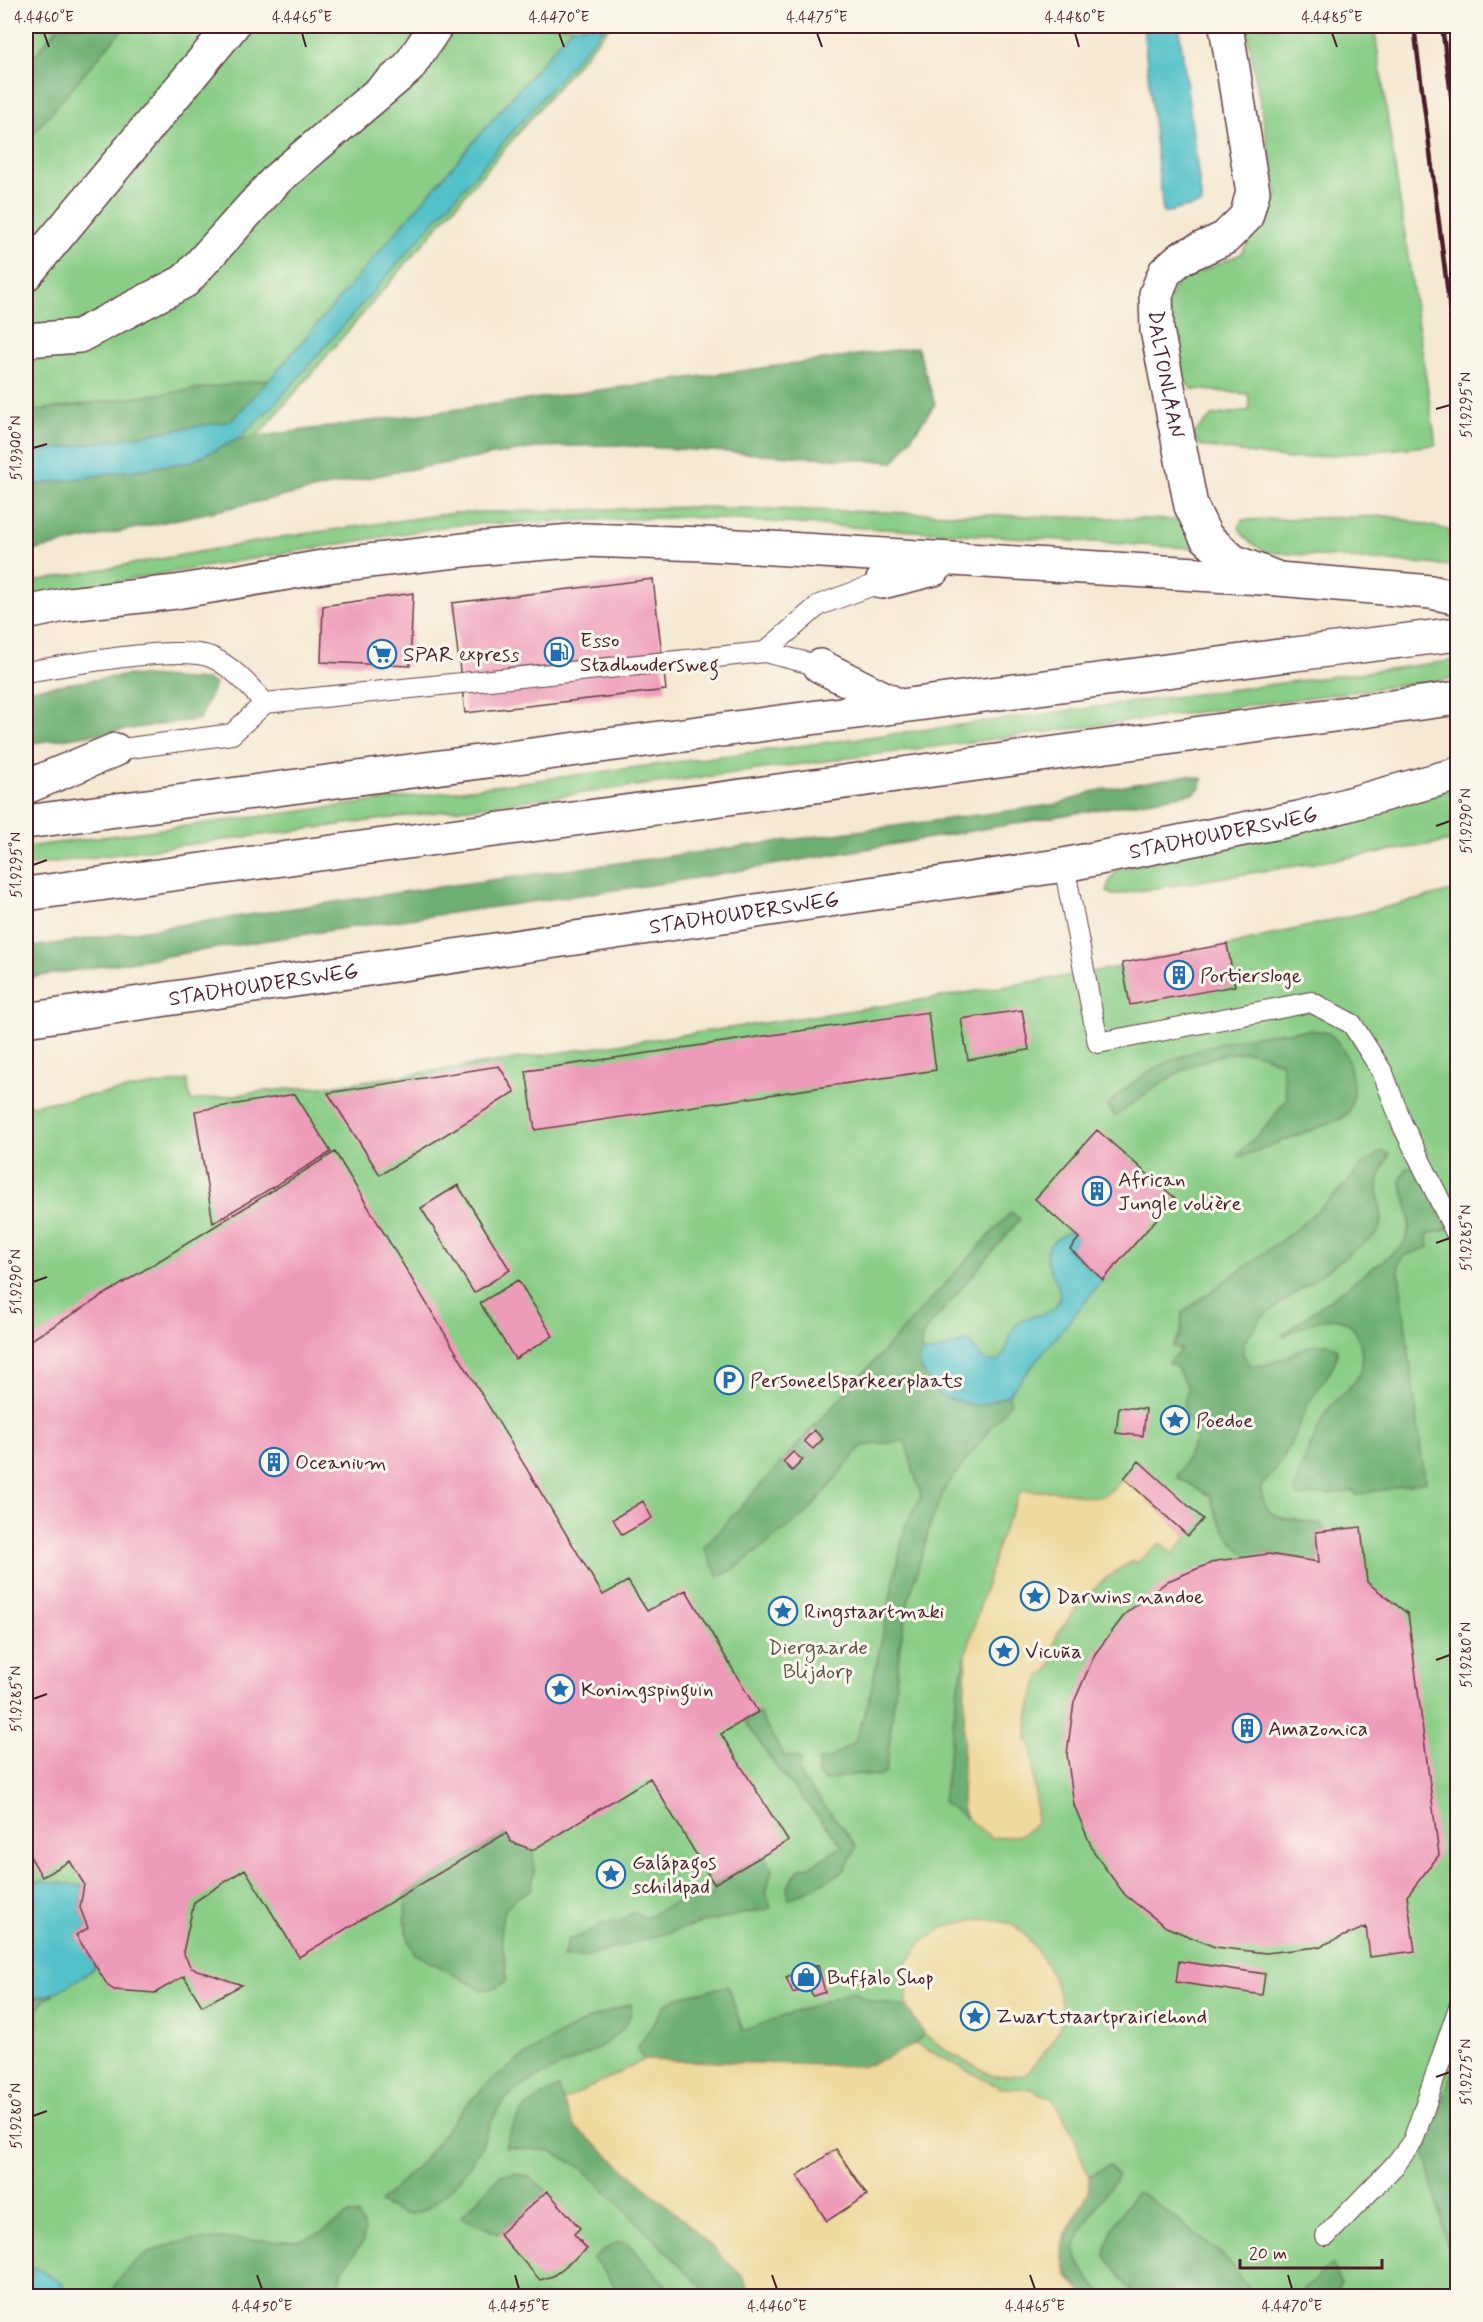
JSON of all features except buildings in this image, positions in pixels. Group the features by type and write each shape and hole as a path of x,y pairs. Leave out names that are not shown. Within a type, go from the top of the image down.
{"main road":[{"path":"26,274 232,26"},
{"path":"26,340 79,336 185,280 278,179 408,68 436,26"},
{"name":"DALTONLAAN","path":"1226,26 1253,192 1246,217 1225,238 1181,258 1165,272 1156,294 1157,330 1191,506 1206,537 1233,561 1278,579"},
{"path":"26,613 69,604 176,592 334,565 473,549 584,540 705,544 962,562 1278,579 1431,592 1458,598"},
{"path":"882,582 962,562"},
{"path":"26,822 1287,654 1458,634"},
{"path":"820,666 898,706"},
{"path":"32,893 1458,698"},
{"path":"26,787 115,750"},
{"name":"STADHOUDERSWEG","path":"26,1020 1064,865 1299,818 1458,774"}],"lane":[{"path":"765,652 819,605 882,582"},
{"path":"115,750 232,734 265,703 765,652 820,666"},
{"path":"26,672 162,653 211,657 232,669 265,703"},
{"path":"1064,865 1098,1043 1311,1002 1353,1024 1383,1073 1402,1124 1458,1237"},
{"path":"1326,2236 1395,2165 1413,2141 1458,2010"}],"green space":[{"path":"26,26 610,26 250,445 26,477"},
{"path":"59,26 125,26 26,142 26,66"},
{"path":"1246,26 1374,26 1436,445 1289,459 1201,446 1192,435 1212,416 1250,410 1248,394 1192,389 1181,377 1167,306 1176,282 1241,254 1277,195"},
{"path":"917,347 935,404 894,462 612,445 541,447 400,471 26,552 26,486 190,462 238,439"},
{"path":"270,379 231,421 26,454 26,412"},
{"path":"695,507 1178,520 1205,549 687,517 454,525 125,580 26,600 26,583 288,536 454,513"},
{"path":"1389,516 1449,530 1453,566 1267,552 1250,542 1239,527 1242,520"},
{"path":"1457,660 1457,678 26,866 26,847"},
{"path":"127,675 208,680 215,684 200,719 26,744 26,690"},
{"path":"1188,775 1203,779 1201,787 1194,793 678,881 345,928 26,978 26,948 409,891 1059,804 1095,791"},
{"path":"1457,788 1457,840 1113,895 1107,892 1109,882 1117,870"},
{"name":"Diergaarde Blijdorp","path":"1457,890 1457,2296 26,2296 26,1106 187,1080 191,1101 264,1091 330,1086 929,999 1181,957"},
{"path":"1312,1030 1325,1032 1335,1039 1346,1057 1353,1092 1349,1111 1338,1120 1240,1157 1238,1154 1265,1128 1287,1099 1281,1062 1261,1054 1249,1052 1230,1054 1194,1065 1161,1083 1115,1116 1107,1106 1127,1087 1175,1059 1229,1041"},
{"path":"1382,1151 1390,1154 1379,1181 1378,1191 1382,1217 1378,1233 1261,1318 1244,1342 1243,1354 1250,1365 1261,1366 1318,1344 1337,1349 1334,1365 1307,1406 1283,1458 1261,1486 1267,1509 1274,1515 1323,1525 1325,1531 1316,1532 1319,1562 1268,1554 1248,1558 1224,1530 1210,1496 1177,1477 1196,1439 1193,1425 1186,1417 1184,1403 1188,1388 1175,1365 1168,1363 1182,1349 1172,1347 1181,1333 1182,1313 1295,1230 1341,1189 1362,1165"},
{"path":"1407,1168 1419,1170 1448,1229 1427,1234 1429,1247 1404,1256 1398,1265 1425,1482 1356,1495 1355,1491 1300,1497 1295,1492 1296,1482 1312,1443 1331,1406 1359,1375 1362,1355 1355,1330 1338,1319 1317,1321 1282,1335 1401,1247 1406,1239 1409,1222 1400,1180"},
{"path":"1011,1212 1020,1219 923,1334 919,1366 978,1406 1008,1395 1011,1402 945,1488 931,1523 909,1599 900,1645 886,1773 879,1776 857,1774 824,1781 818,1774 818,1760 827,1760 855,1742 869,1700 905,1527 921,1496 905,1441 862,1446 810,1510 733,1570 718,1577 704,1547"},
{"path":"966,1654 962,1807 967,1819 943,1802 957,1693"},
{"path":"758,1712 784,1756 801,1758 799,1770 802,1779 856,1847 845,1870 789,1899 787,1887 800,1868 812,1865 843,1846 781,1773 744,1720"},
{"path":"506,1833 511,1842 533,1850 534,1873 531,1889 513,1901 503,1914 501,1932 506,1981 496,1988 482,1990 414,1953 406,1932 405,1894"},
{"path":"762,1856 772,1869 766,1893 771,1908 705,1922 584,1957 563,1957 568,1940 586,1934 605,1922 621,1921 633,1912 645,1918 679,1901 712,1897 714,1884"},
{"path":"728,1986 743,2031 852,1991 869,2000 907,2007 924,2034 912,2046 896,2055 861,2066 644,2060 637,2049 665,2005 678,1997"},
{"path":"55,1993 42,2002 37,2014 34,2089 26,2098 26,2011 32,2012 35,1998"},
{"path":"631,2004 628,2020 618,2034 602,2046 524,2085 504,2101 489,2126 476,2156 460,2179 438,2200 416,2213 405,2214 380,2203 422,2161 465,2107 499,2075 565,2032"},
{"path":"1457,2060 1457,2287 1425,2152"},
{"path":"558,2087 573,2125 686,2222 743,2277 753,2296 711,2296 584,2169 551,2151 505,2147 513,2126 524,2110 538,2098"},
{"path":"1109,2165 1118,2176 1086,2223 1076,2249 1082,2269 1105,2296 1084,2296 1070,2276 1064,2261 1063,2247 1085,2196 1089,2177"},
{"path":"514,2173 529,2177 547,2191 499,2234 461,2217 501,2175"},
{"path":"1136,2193 1149,2198 1222,2254 1255,2296 1135,2296 1105,2256 1116,2222"},
{"path":"348,2215 358,2215 365,2230 362,2243 342,2270 335,2296 109,2296 122,2275 138,2260 155,2250 195,2240 299,2240 319,2233"},
{"path":"621,2242 629,2245 676,2296 623,2296 593,2258"},
{"path":"1331,2265 1341,2283 1332,2296 1296,2296"}],"sand":[{"path":"1124,1478 1188,1536 1173,1554 1160,1543 1136,1563 1133,1561 1112,1574 1086,1597 1058,1634 1054,1646 1057,1652 1047,1672 1041,1674 1032,1699 1028,1724 1027,1741 1031,1742 1037,1823 1021,1835 992,1838 967,1819 962,1807 966,1654 1000,1537 1021,1491 1058,1491 1094,1497 1111,1491"},
{"path":"978,1919 1005,1922 1023,1933 1041,1955 1055,1983 1062,2010 1061,2022 1046,2050 1025,2075 993,2076 950,2053 924,2034 907,2007 907,1963 921,1943 946,1926"},
{"path":"916,2044 1001,2088 1030,2089 1053,2099 1071,2130 1089,2177 1088,2193 1065,2236 1062,2256 1069,2278 1084,2296 753,2296 743,2277 686,2222 573,2125 563,2101 644,2060 861,2066 872,2064"}],"water":[{"path":"573,26 605,26 274,405 238,439 190,462 26,486 26,454 231,421 270,379"},
{"path":"1143,26 1179,26 1202,204 1163,213"},
{"path":"1071,1231 1079,1238 1070,1250 1103,1280 1008,1395 978,1406 941,1396 919,1366 921,1352 933,1352 968,1341 982,1359 999,1361 1012,1331 1020,1322 1052,1310 1056,1306 1060,1293 1048,1265 1047,1251 1055,1240"},
{"path":"42,1881 83,1886 80,1908 88,1928 76,1935 96,1967 63,1989 35,1997 26,1996 26,1883"},
{"path":"35,2267 63,2284 61,2296 26,2296 26,2283"}],"railway":[{"path":"1414,26 1458,373"},
{"path":"1442,26 1458,149"}],"place":[{"name":"Esso Stadhoudersweg","path":"559,652"},
{"name":"SPAR express","path":"382,654"},
{"name":"Portiersloge","path":"1179,975"},
{"name":"African Jungle volière","path":"1097,1191"},
{"name":"Personeelsparkeerplaats","path":"729,1380"},
{"name":"Poedoe","path":"1175,1420"},
{"name":"Oceanium","path":"274,1462"},
{"name":"Darwins nandoe","path":"1035,1596"},
{"name":"Ringstaartmaki","path":"783,1611"},
{"name":"Vicuña","path":"1004,1651"},
{"name":"Koningspinguïn","path":"560,1689"},
{"name":"Amazonica","path":"1247,1728"},
{"name":"Galápagos schildpad","path":"611,1874"},
{"name":"Buffalo Shop","path":"806,1977"},
{"name":"Zwartstaartprairiehond","path":"975,2016"}]}
